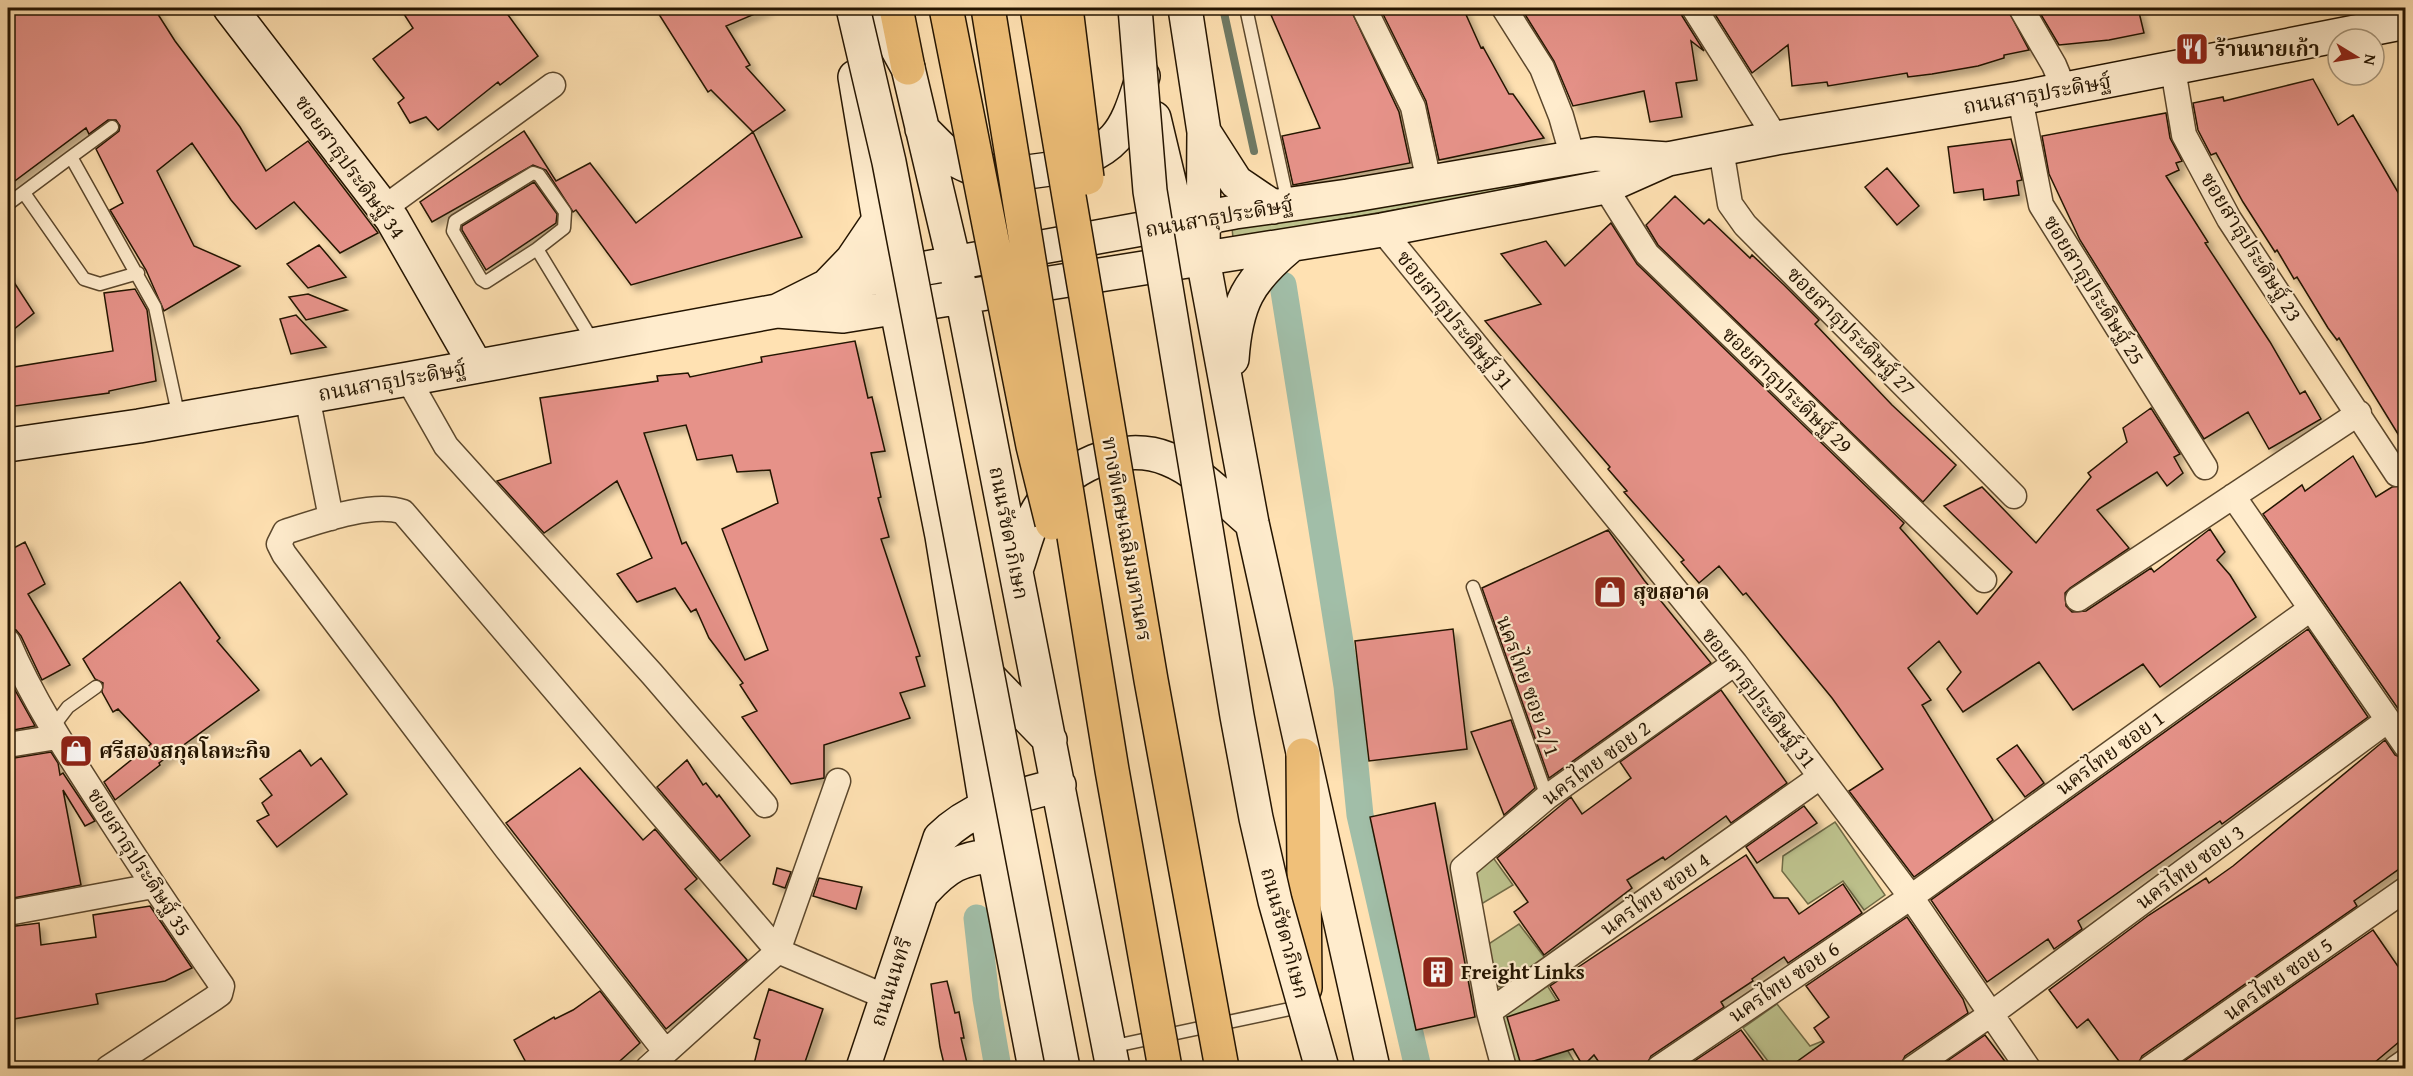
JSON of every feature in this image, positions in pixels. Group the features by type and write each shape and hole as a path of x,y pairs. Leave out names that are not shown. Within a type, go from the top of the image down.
{"highway":[{"path":"896,8 908,68"},
{"path":"946,8 1033,446 1113,770"},
{"path":"988,8 1113,770 1165,1068"},
{"name":"ทางพิเศษเฉลิมมหานคร","path":"1037,8 1123,519 1222,1068"},
{"path":"1066,8 1123,519"},
{"path":"1303,755 1305,1006 1309,1068"}],"main road":[{"name":"ซอยสาธุประดิษฐ์ 34","path":"230,8 384,208 476,366"},
{"path":"840,8 855,73 879,220 942,536 994,855 1035,1068"},
{"path":"853,8 889,162 1063,1068"},
{"name":"ถนนรัชดาภิเษก","path":"875,8 908,68 962,296 1111,1058"},
{"path":"1130,8 1143,76 1203,259 1252,523 1374,1068"},
{"name":"ถนนรัชดาภิเษก","path":"1135,8 1150,191 1239,728 1273,891 1322,1068"},
{"path":"1185,8 1204,132 1191,221"},
{"name":"ถนนสาธุประดิษฐ์","path":"8,445 408,379 777,311 843,316 1382,230 1605,187 1668,159 2173,69 2402,18"},
{"path":"922,129 949,156 966,165 986,171 1016,173 1075,162 1104,148 1116,138 1125,124 1143,76"},
{"path":"1204,132 1236,182 1281,206"},
{"name":"ถนนสาธุประดิษฐ์","path":"777,311 827,286 1191,221 1573,158 1623,154 1668,159"},
{"path":"827,286 852,260 879,220"},
{"path":"1229,393 1234,326 1248,290 1264,268 1290,246"},
{"path":"843,316 883,330 906,356"},
{"path":"1016,570 1038,510 1058,485 1081,467 1113,454 1148,454 1168,459 1188,470 1252,523"},
{"path":"960,647 1050,740"},
{"name":"ถนนนนทรี","path":"863,1068 940,838 954,825 986,806 1059,785"},
{"name":"ถนนนนทรี","path":"920,895 938,875 956,862 994,855"}],"street":[{"path":"1364,8 1413,107 1429,182"},
{"path":"1504,8 1542,68 1561,116 1573,158"},
{"path":"1694,8 1776,138"},
{"path":"2021,8 2054,66 2064,89"},
{"name":"ซอยสาธุประดิษฐ์ 23","path":"2173,69 2184,135 2229,219 2359,413 2397,474"},
{"path":"384,208 553,85"},
{"name":"ซอยสาธุประดิษฐ์ 25","path":"2020,98 2041,205 2205,467"},
{"name":"ซอยสาธุประดิษฐ์ 27","path":"1721,149 1730,204 1745,225 2014,496"},
{"name":"ซอยสาธุประดิษฐ์ 29","path":"1605,187 1647,254 1984,580"},
{"name":"ซอยสาธุประดิษฐ์ 31","path":"1382,230 1735,663 1911,897 2028,1068"},
{"path":"408,379 447,446 652,674 765,805"},
{"path":"307,396 331,518"},
{"path":"2078,599 2359,413"},
{"path":"2233,496 2309,610 2406,746"},
{"path":"665,1051 506,848 284,554 279,544 285,532 331,518 391,508 403,512 778,951 886,997"},
{"name":"นครไทย ซอย 1","path":"1911,897 2309,610"},
{"name":"ซอยสาธุประดิษฐ์ 35","path":"8,642 24,679 54,732 153,886 222,986 220,994 108,1068"},
{"name":"นครไทย ซอย 2","path":"1489,1012 1463,868 1547,797 1735,663"},
{"name":"นครไทย ซอย 3","path":"1913,1068 1991,1014 2388,720"},
{"path":"8,745 54,732"},
{"name":"นครไทย ซอย 4","path":"1489,1012 1820,777"},
{"path":"648,1068 778,951 838,781"},
{"path":"8,913 153,886"},
{"name":"นครไทย ซอย 5","path":"2150,1068 2406,889"},
{"name":"นครไทย ซอย 6","path":"1659,1068 1911,897"},
{"path":"1489,1012 1504,1068"},
{"path":"2396,1068 2406,1061"}],"lane":[{"path":"1246,8 1281,206"},
{"path":"8,204 112,127"},
{"path":"71,157 155,307 179,418"},
{"path":"532,173 539,175 565,212 566,222 564,228 537,249 486,282 481,279 453,226 454,221 532,173"},
{"path":"24,193 84,279 100,284 138,273"},
{"path":"537,249 594,344"},
{"name":"นครไทย ซอย 2/1","path":"1473,587 1547,797"},
{"path":"54,732 68,707 96,687"},
{"path":"1111,1058 1305,1006"}],"green space":[{"path":"1601,169 1595,175 1233,238 1232,228"},
{"path":"1835,822 1885,895 1864,910 1843,881 1808,904 1782,871 1783,856"},
{"path":"1489,852 1513,885 1478,906 1474,867"},
{"path":"1519,924 1545,958 1505,989 1497,986 1487,945"},
{"path":"1545,982 1579,1036 1565,1046 1578,1068 1517,1068 1500,1020"},
{"path":"1777,1004 1810,1046 1835,1036 1871,1068 1773,1068 1743,1028"}],"building":[{"path":"8,8 154,8 175,41 240,127 266,171 308,141 378,233 340,253 294,202 256,229 231,200 192,143 157,171 194,246 240,266 164,311 146,270 110,210 123,203 96,149 119,131 120,126 116,120 108,120 89,134 86,128 8,186"},
{"path":"400,8 503,8 538,56 500,85 498,82 438,130 426,117 410,123 398,103 404,98 373,59 413,28"},
{"path":"655,8 769,8 726,26 750,65 746,67 785,110 753,132 711,90 708,92"},
{"path":"1268,8 1350,8 1399,112 1410,163 1293,185 1282,136 1320,128"},
{"path":"1380,8 1463,8 1481,48 1483,47 1509,94 1513,94 1544,138 1439,160 1426,101"},
{"path":"1521,8 1680,8 1682,16 1704,51 1691,41 1697,80 1676,83 1682,117 1650,122 1644,91 1573,106 1554,61"},
{"path":"1711,8 2007,8 2029,50 2004,55 2004,58 1978,66 1932,74 1908,77 1907,73 1828,86 1827,82 1792,86 1788,45 1752,73"},
{"path":"2037,8 2138,8 2144,33 2109,40 2059,45"},
{"path":"2313,79 2338,125 2353,115 2406,206 2406,447 2339,338 2337,340 2328,328 2297,277 2294,279 2277,250 2275,252 2243,202 2216,153 2211,155 2198,130 2193,103 2223,97 2224,101"},
{"path":"2166,113 2170,138 2182,161 2176,163 2179,170 2166,176 2208,242 2205,243 2270,342 2300,394 2305,391 2321,419 2269,449 2248,412 2204,439 2080,240 2049,174 2042,136"},
{"path":"524,131 556,181 590,163 636,223 753,132 802,237 631,285 576,210 573,212 546,170 533,165 432,222 420,202"},
{"path":"2011,139 2022,180 2017,181 2019,195 1984,200 1983,189 1954,193 1948,147"},
{"path":"1887,168 1919,206 1897,225 1865,187"},
{"path":"534,182 557,214 556,223 486,270 462,230 462,226"},
{"path":"1675,196 1704,224 1709,219 1750,258 1752,255 1784,285 1819,320 1815,324 1892,405 1956,465 1923,502 1658,245 1646,225"},
{"path":"1611,223 1637,264 1904,523 1900,528 1977,614 2012,572 1944,506 1982,487 2036,543 2091,477 2088,473 2127,442 2123,428 2151,408 2180,454 2174,457 2183,473 2167,486 2157,472 2097,510 2129,548 2070,588 2065,593 2066,606 2072,612 2086,611 2151,568 2154,572 2210,529 2225,552 2217,560 2230,575 2256,617 2160,687 2143,664 2073,710 2039,662 1963,712 1947,689 1961,672 1939,641 1908,668 1931,700 1922,705 1993,820 1914,877 1849,791 1883,769 1832,698 1746,593 1743,595 1719,566 1699,583 1681,562 1684,560 1624,492 1627,491 1608,469 1610,467 1485,321 1541,304 1501,254 1546,241 1565,266"},
{"path":"319,245 346,277 308,288 287,264"},
{"path":"8,273 34,313 8,334"},
{"path":"135,289 147,310 156,381 109,391 109,393 8,407 8,368 113,351 104,293"},
{"path":"308,294 347,310 306,320 289,297"},
{"path":"296,315 326,347 291,354 280,319"},
{"path":"855,341 868,398 872,397 885,451 871,453 881,497 878,498 889,537 881,539 920,656 916,657 925,686 900,693 910,718 824,745 824,778 791,784 742,717 757,711 740,685 743,683 709,638 696,609 691,612 675,588 637,602 617,574 652,558 617,481 544,533 497,481 551,463 540,398 658,381 657,376 688,373 690,377 762,362 761,357","holes":["686,425 697,460 732,455 737,472 770,470 778,503 722,529 768,650 745,660 686,542 682,544 644,433"]},
{"path":"2353,456 2376,497 2392,487 2406,485 2406,720 2263,514 2302,485 2305,491"},
{"path":"1608,530 1644,580 1711,663 1549,778 1482,588"},
{"path":"25,542 45,584 28,594 70,665 42,680 21,636 16,630 8,628 8,551"},
{"path":"180,582 220,638 217,641 259,690 159,763 160,765 115,800 104,782 151,744 118,709 113,712 102,692 103,683 95,679 83,659"},
{"path":"1453,629 1467,749 1369,761 1355,641"},
{"path":"2308,629 2368,717 2222,824 2220,821 2078,921 2082,929 2054,949 2048,939 1987,982 1931,900"},
{"path":"8,675 15,690 35,726 8,731"},
{"path":"1721,690 1787,783 1731,823 1726,816 1665,860 1663,857 1627,880 1632,888 1544,955 1514,912 1528,902 1497,858 1571,797 1582,814 1631,778 1620,762"},
{"path":"1511,720 1535,788 1504,815 1471,732"},
{"path":"2385,740 2395,755 2406,760 2406,864 2354,901 2357,906 2142,1056 2136,1068 2124,1068 2088,1019 2077,1028 2049,990 2149,915 2206,878 2209,883 2233,866"},
{"path":"2017,745 2044,783 2025,797 1997,759"},
{"path":"300,750 311,766 321,758 347,794 277,847 257,821 269,815 262,803 272,795 260,779"},
{"path":"51,752 58,763 60,775 63,773 95,821 85,826 63,790 81,885 8,899 8,759"},
{"path":"687,760 703,785 706,783 717,797 719,795 750,836 720,861 657,787"},
{"path":"580,768 643,840 655,829 697,879 685,889 747,960 666,1029 506,823"},
{"path":"1435,803 1475,1017 1416,1030 1370,817"},
{"path":"1804,806 1817,823 1757,863 1746,847"},
{"path":"1746,855 1774,898 1788,898 1799,914 1843,884 1862,913 1788,963 1784,957 1752,979 1753,981 1721,1002 1724,1007 1651,1056 1645,1068 1603,1068 1594,1055 1583,1066 1573,1049 1521,1065 1507,1017 1559,1000 1550,986"},
{"path":"777,868 791,872 785,888 773,884"},
{"path":"819,878 862,887 856,909 813,896"},
{"path":"150,906 192,968 165,981 96,994 98,1004 8,1020 8,927 39,923 41,945 96,937 93,915"},
{"path":"1907,917 1963,999 1968,1013 1905,1056 1899,1068 1788,1068 1824,1042 1814,1028 1829,1017 1806,986"},
{"path":"2373,930 2406,978 2406,1036 2368,1068 2174,1068"},
{"path":"947,981 955,1013 959,1012 964,1038 961,1038 968,1067 945,1068 931,984"},
{"path":"769,989 823,1009 803,1068 753,1068 760,1040 754,1038"},
{"path":"600,991 640,1043 612,1068 529,1068 514,1040 554,1017 555,1019 573,1010"},
{"path":"1741,1030 1769,1068 1684,1068"},
{"path":"1985,1035 2010,1068 1937,1068"}],"waterway":[{"path":"1223,8 1254,151"},
{"path":"1283,285 1347,686 1360,815 1418,1068"},
{"path":"977,918 986,999 998,1068"}],"place":[{"name":"ร้านนายเก้า","path":"2192,49"},
{"name":"สุขสอาด","path":"1610,592"},
{"name":"ศรีสองสกุลโลหะกิจ","path":"76,751"},
{"name":"Freight Links","path":"1438,972"}]}
